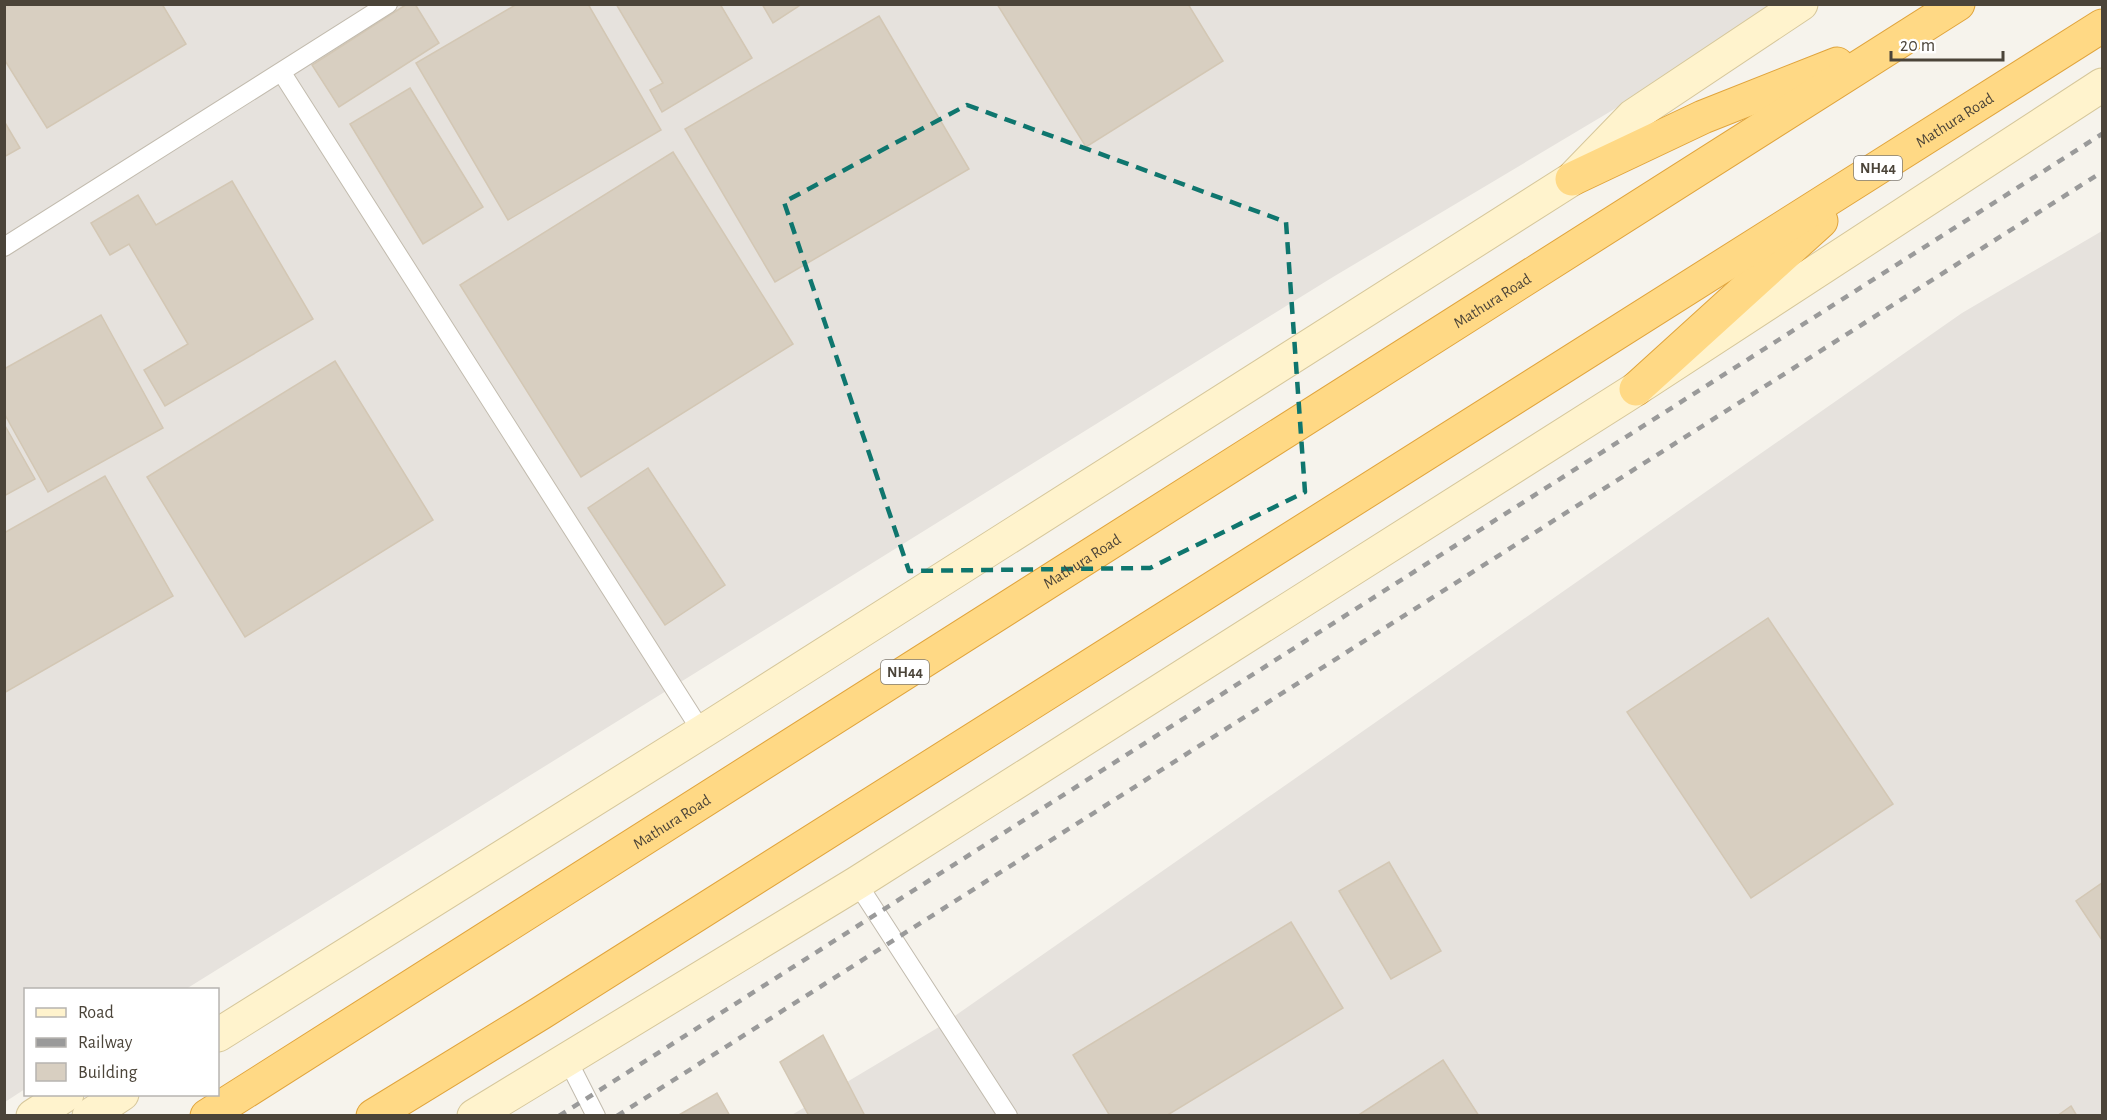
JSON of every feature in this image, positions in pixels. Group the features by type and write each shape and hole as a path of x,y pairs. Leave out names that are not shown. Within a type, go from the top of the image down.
{"highway":[{"name":"Mathura Road","path":"207,1116 1958,4"},
{"name":"Mathura Road","path":"374,1116 2103,26"},
{"path":"1572,179 1703,117 1911,34"},
{"path":"1636,389 1880,167"}],"main road":[{"path":"219,1034 702,732 1572,179 1633,116 1801,4"},
{"path":"474,1116 857,883 1636,389 2103,85"},
{"path":"219,1010 411,914"},
{"path":"33,1116 65,1096"},
{"path":"89,1116 121,1096"}],"lane":[{"path":"4,247 388,4"},
{"path":"282,72 702,732"},
{"path":"857,883 1008,1116"},
{"path":"567,1059 596,1116"}],"highlighted area":[{"path":"967,105 1286,222 1305,492 1150,568 909,571 784,202"}],"shaded area":[{"path":"5,5 1789,5 1333,277 188,988 24,988 24,1090 5,1102"},
{"path":"2102,231 2102,1115 790,1116 939,1027 1962,313"}],"building":[{"path":"4,4 162,4 186,44 47,128 4,59"},
{"path":"407,4 415,4 439,43 339,107 312,65"},
{"path":"517,4 588,4 661,130 508,220 416,63"},
{"path":"616,4 720,4 752,58 662,112 650,90 663,83"},
{"path":"762,4 802,4 773,23"},
{"path":"997,4 1188,4 1223,61 1086,147"},
{"path":"879,16 969,169 775,282 685,129"},
{"path":"410,88 483,207 423,244 350,124"},
{"path":"4,121 20,148 4,157"},
{"path":"673,152 793,344 581,477 460,285"},
{"path":"232,181 313,319 165,406 144,370 188,344 129,244 110,255 91,223 138,195 156,225"},
{"path":"101,315 163,428 48,492 4,413 4,369"},
{"path":"335,361 433,520 245,637 147,477"},
{"path":"4,424 35,479 4,496"},
{"path":"648,468 725,585 665,625 588,508"},
{"path":"105,476 173,596 4,693 4,533"},
{"path":"1768,618 1893,804 1751,898 1627,712"},
{"path":"1389,862 1441,951 1391,979 1339,891"},
{"path":"2102,883 2102,940 2076,901"},
{"path":"1291,922 1343,1008 1166,1116 1110,1116 1073,1055"},
{"path":"823,1035 865,1116 809,1116 780,1062"},
{"path":"1443,1060 1479,1116 1357,1116"},
{"path":"717,1093 730,1116 677,1116"},
{"path":"2071,1106 2077,1116 2057,1116"}],"railway":[{"path":"559,1116 2102,134"},
{"path":"617,1116 2102,172"}]}
